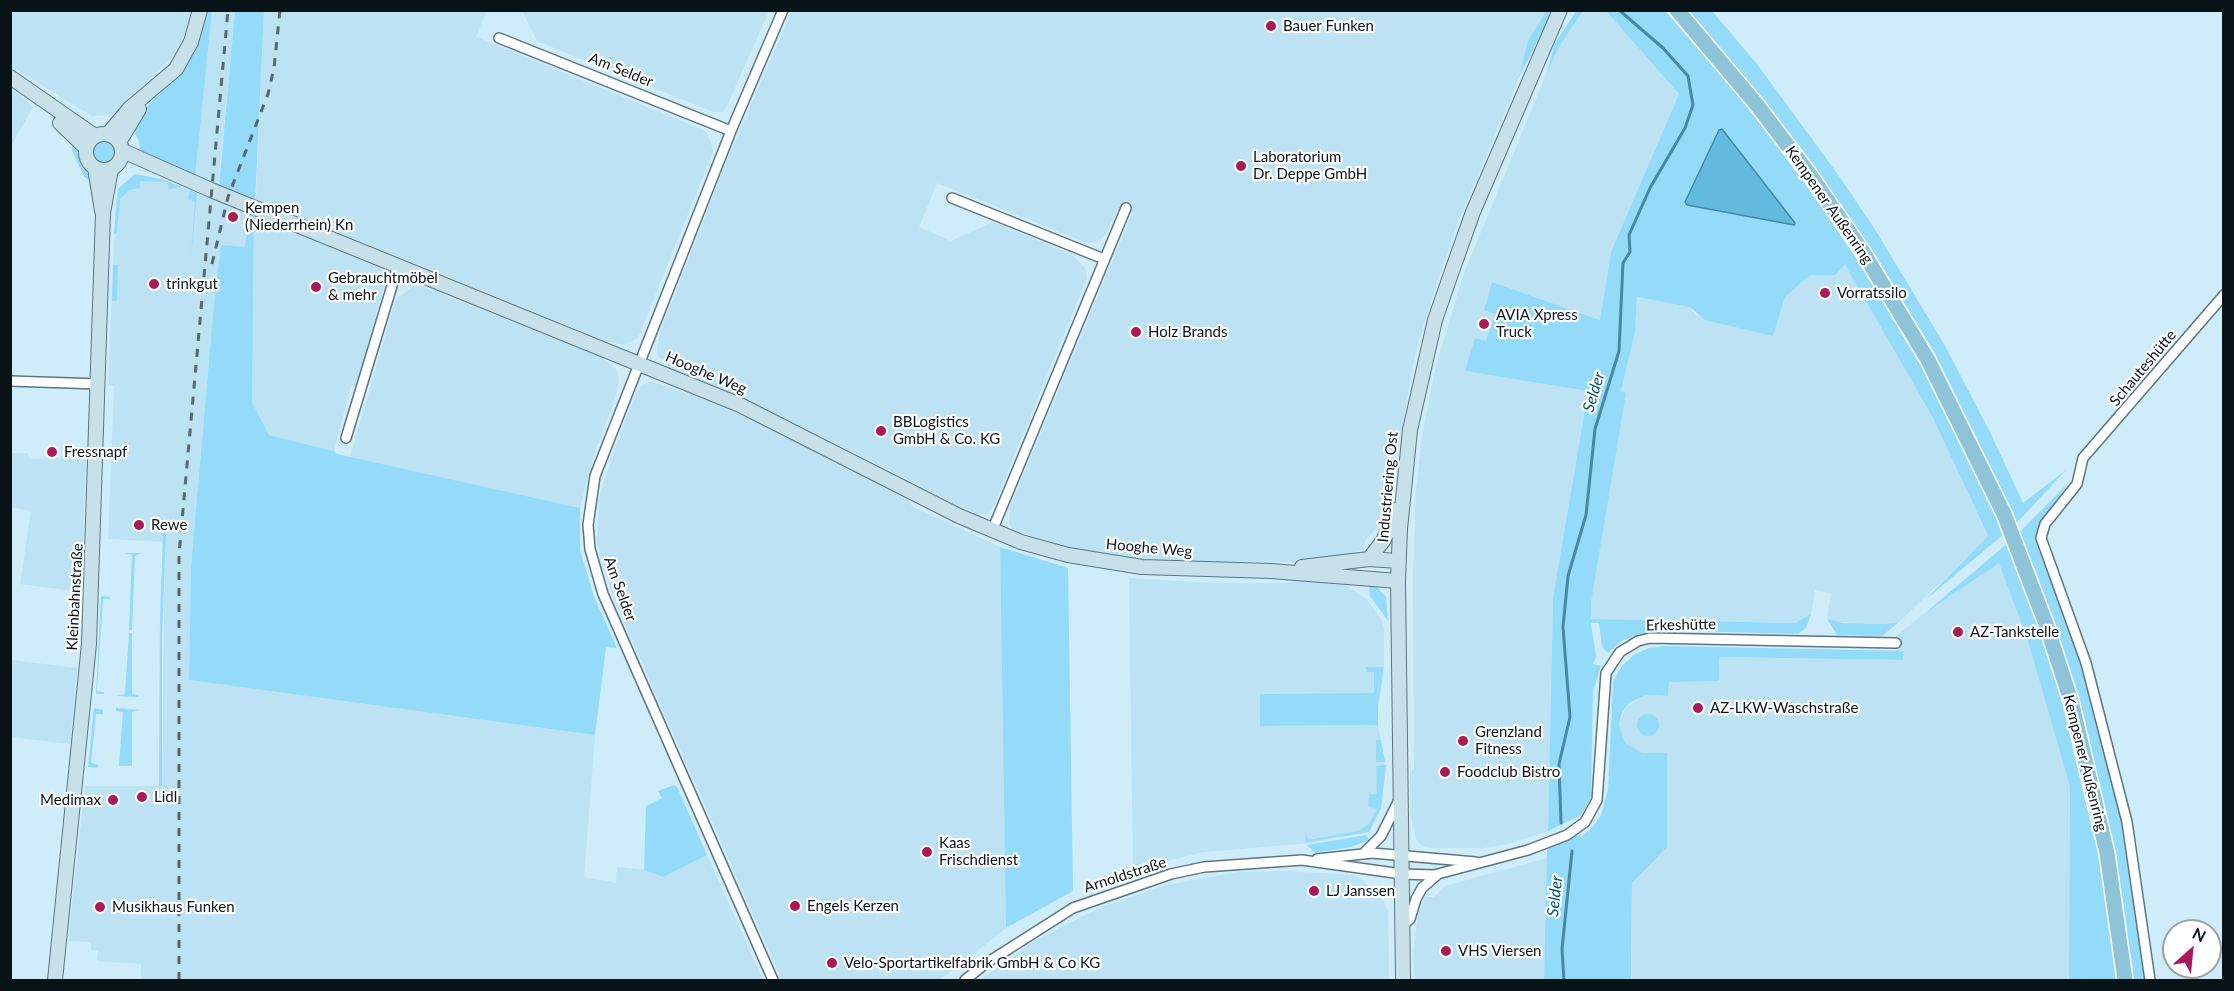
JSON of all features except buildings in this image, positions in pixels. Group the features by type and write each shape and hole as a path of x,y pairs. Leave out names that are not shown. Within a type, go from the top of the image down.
{"main road":[{"name":"Kempener Außenring","path":"1677,10 1757,105 1848,230 1928,360 2004,514 2071,701 2107,853 2126,981"}],"street":[{"path":"95,168 112,149 130,108 160,84 187,52 200,10"},
{"name":"Am Selder","path":"773,981 603,594 590,549 590,498 595,476 731,130 783,10"},
{"name":"Industriering Ost","path":"1403,981 1399,800 1398,561 1410,430 1435,320 1473,212 1558,16 1567,10"},
{"name":"Am Selder","path":"499,38 731,130"},
{"path":"10,77 112,149"},
{"path":"32,93 86,148 112,149"},
{"name":"Kleinbahnstraße","path":"86,148 87,160 95,168 99,204 103,213"},
{"name":"Hooghe Weg","path":"112,149 639,363 776,422 992,531 1068,555 1142,567 1272,571 1398,581"},
{"name":"Kleinbahnstraße","path":"55,981 89,644 103,213 112,149"},
{"path":"952,198 1104,260"},
{"path":"992,531 1126,208"},
{"path":"346,438 398,267"},
{"name":"Schauteshütte","path":"2150,981 2127,822 2086,663 2041,538 2045,524 2076,484 2083,458 2223,295"},
{"path":"10,381 99,384"},
{"path":"1369,559 1383,541 1402,499"},
{"name":"Hooghe Weg","path":"1272,571 1369,559 1398,561"},
{"name":"Erkeshütte","path":"1402,874 1437,875 1557,840 1576,830 1588,817 1597,800 1600,785 1606,673 1620,652 1629,645 1650,638 1896,643"},
{"path":"1364,853 1381,836 1399,800"},
{"name":"Arnoldstraße","path":"965,981 986,964 1073,908 1118,891 1204,867 1315,860 1364,853 1401,856"},
{"name":"Erkeshütte","path":"1401,856 1478,863"},
{"name":"Arnoldstraße","path":"1315,860 1402,874"},
{"path":"1402,925 1410,919 1422,888 1437,875"}],"shaded area":[{"path":"1577,10 1583,11 1559,47 1546,75 1555,43"},
{"path":"10,11 191,11 183,37 171,58 113,115 92,116 11,66"},
{"path":"206,11 212,11 195,177 141,155 139,141 132,128 149,104 175,79 191,54"},
{"path":"212,11 235,11 218,186 195,177"},
{"path":"235,11 264,11 255,202 219,186"},
{"path":"264,11 486,11 476,37 706,131 713,149 712,154 638,338 624,345 606,341 256,199"},
{"path":"522,11 769,11 727,106 722,112 714,112 537,41"},
{"path":"792,11 1546,11 1528,42 1515,88 1460,217 1431,300 1415,355 1392,484 1381,522 1365,541 1364,550 1293,562 1153,560 1080,550 1013,530 1009,524 1010,507 1132,214 1118,208 1105,235 1097,242 1087,243 937,183 919,227 951,241 993,222 1072,255 1085,268 1087,278 994,505 987,514 975,514 807,429 672,368 658,356 657,348 661,330 729,155"},
{"path":"1546,11 1553,11 1518,79 1528,41"},
{"path":"1583,11 1606,11 1679,94 1611,252 1600,320 1492,282 1484,310 1495,314 1486,341 1475,339 1466,371 1588,391 1553,598 1548,831 1508,844 1484,848 1430,848 1421,845 1416,839 1411,817 1410,773 1414,769 1413,575 1416,491 1422,436 1436,366 1464,273 1546,75 1559,47"},
{"path":"1606,11 1665,11 1769,131 1856,252 1935,386 1979,475 2004,534 1925,600 1988,536 1933,418 1845,265 1835,275 1810,275 1785,297 1773,336 1705,320 1690,307 1637,297 1635,332 1621,391 1626,393 1591,603 1591,619 1795,623 1811,614 1806,628 1798,634 1653,630 1623,640 1608,653 1602,647 1599,623 1591,623 1596,657 1593,664 1601,666 1593,691 1591,797 1581,815 1548,831 1553,598 1588,391 1465,371 1475,338 1486,341 1495,314 1484,310 1492,282 1600,320 1611,252 1679,94"},
{"path":"1687,11 1712,11 1757,64 1839,176 1876,231 1944,344 1990,432 2023,503 2066,470 2014,526 1976,436 1908,313 1821,178 1786,130"},
{"path":"11,88 33,107 11,146"},
{"path":"1722,129 1795,223 1794,225 1687,205 1685,202 1719,130"},
{"path":"104,141 109,142 115,148 115,158 109,164 104,165 99,164 93,158 92,153 93,148 99,142"},
{"path":"74,142 81,164 89,173 92,181 84,177 72,150"},
{"path":"135,174 161,179 182,187 169,189 167,182 140,181 140,188 129,190 120,199 117,233 114,234 118,189"},
{"path":"161,179 249,213 245,248 221,245 191,566 189,680 595,735 584,877 616,883 617,867 644,870 663,877 707,855 763,980 141,980 141,964 97,961 98,951 91,950 91,942 68,941 85,786 162,786 165,542 108,539 114,386 108,385 116,200 133,181"},
{"path":"190,190 197,193 191,257 195,201 188,199"},
{"path":"249,213 254,216 252,402 269,435 334,451 337,454 580,508 580,550 594,597 617,648 606,647 595,735 189,680 191,566 221,245 245,247"},
{"path":"254,216 388,271 356,387 351,386 334,451 269,435 252,402"},
{"path":"113,265 118,265 117,301 112,301"},
{"path":"1845,265 1933,418 1988,537 1899,622 1883,624 1836,622 1827,619 1831,593 1815,590 1811,614 1795,623 1591,619 1591,603 1625,394 1621,392 1635,332 1637,297 1690,307 1696,315 1773,336 1785,297 1810,275 1835,275"},
{"path":"416,284 601,357 617,370 619,381 615,397 593,458 580,508 350,457 396,299"},
{"path":"651,381 717,404 791,439 908,499 912,506 1000,547 1006,928 940,980 782,980 613,597 597,543 599,498 615,448 635,396 641,386"},
{"path":"10,453 28,453 29,459 86,457 81,592 20,584 31,511 11,507"},
{"path":"2067,484 2037,530 2036,539 2082,665 2123,823 2147,980 2132,980 2114,859 2092,756 2069,675 2018,534"},
{"path":"163,534 166,534 162,635 162,786 159,786 160,619"},
{"path":"2008,543 2039,623 2064,704 2101,853 2119,980 2069,980 2070,787 2028,641 1999,563 1925,613"},
{"path":"1000,547 1068,568 1073,891 1006,928"},
{"path":"125,553 142,553 135,556 132,630 129,630 132,555"},
{"path":"1999,562 2028,641 2070,787 2069,980 1632,980 1632,882 1667,847 1667,753 1642,753 1625,743 1619,725 1626,707 1646,695 1668,696 1669,682 1719,657 1903,660 1903,651 1896,651 1896,636"},
{"path":"1129,578 1214,583 1288,583 1297,580 1348,586 1367,600 1384,628 1384,665 1380,693 1260,694 1261,726 1378,725 1386,768 1381,808 1369,832 1310,843 1204,852 1133,869"},
{"path":"1369,584 1377,587 1386,597 1388,621 1370,596"},
{"path":"101,596 110,597 110,599 103,599 97,691 104,692 104,694 96,694"},
{"path":"1827,619 1843,623 1899,622 1882,636 1837,635"},
{"path":"129,633 132,633 132,694 139,695 138,697 117,696 125,694"},
{"path":"1666,646 1903,651 1903,660 1719,657 1719,681 1669,682 1668,696 1646,695 1629,703 1622,712 1619,725 1625,743 1642,753 1667,753 1667,847 1632,883 1631,980 1544,980 1547,849 1580,834 1581,837 1592,828 1601,815 1608,790 1613,682 1621,667 1634,655 1649,648"},
{"path":"11,660 77,668 70,744 11,737"},
{"path":"1366,667 1384,667 1378,706 1378,725 1260,726 1260,694 1374,693 1374,672 1366,672"},
{"path":"94,708 103,710 103,714 96,714 91,763 99,765 97,768 88,767"},
{"path":"116,708 139,710 132,712 132,766 119,766 123,712 116,711"},
{"path":"1644,714 1652,714 1659,721 1659,729 1652,736 1644,736 1637,729 1637,721"},
{"path":"1376,740 1381,740 1385,762 1376,762"},
{"path":"1386,765 1381,808 1369,832 1306,842 1305,830 1308,840 1359,831 1369,824 1377,809 1368,807 1369,794 1377,794 1376,766"},
{"path":"674,785 677,787 707,855 663,877 644,870 646,806 662,798 658,791"},
{"path":"1367,835 1369,840 1351,847 1315,853 1307,845"},
{"path":"1547,858 1544,980 1415,980 1413,956 1418,915 1425,897 1434,897 1445,886"},
{"path":"1287,871 1353,875 1362,879 1384,902 1388,911 1389,980 979,980 1036,940 1099,908 1166,885 1239,872"}],"waterway":[{"name":"Selder","path":"1561,823 1559,764 1570,717 1563,627 1568,576 1586,515 1595,429 1619,351 1623,263 1630,252 1629,235 1650,188 1685,128 1693,105 1688,76 1663,48 1619,10"},
{"name":"Selder","path":"1564,980 1562,949 1572,851"}],"railway":[{"path":"179,980 179,554 228,10"},
{"path":"212,264 228,197 268,94 274,68 280,10"}],"place":[{"name":"Bauer Funken","path":"1271,26"},
{"name":"Laboratorium Dr. Deppe GmbH","path":"1241,166"},
{"name":"Kempen (Niederrhein) Kn","path":"233,217"},
{"name":"trinkgut","path":"154,284"},
{"name":"Gebrauchtmöbel & mehr","path":"316,287"},
{"name":"Vorratssilo","path":"1825,293"},
{"name":"AVIA Xpress Truck","path":"1484,324"},
{"name":"Holz Brands","path":"1136,332"},
{"name":"BBLogistics GmbH & Co. KG","path":"881,431"},
{"name":"Fressnapf","path":"52,452"},
{"name":"Rewe","path":"139,525"},
{"name":"AZ-Tankstelle","path":"1958,632"},
{"name":"AZ-LKW-Waschstraße","path":"1698,708"},
{"name":"Grenzland Fitness","path":"1463,741"},
{"name":"Foodclub Bistro","path":"1445,772"},
{"name":"Lidl","path":"142,797"},
{"name":"Medimax","path":"113,800"},
{"name":"Kaas Frischdienst","path":"927,852"},
{"name":"LJ Janssen","path":"1314,891"},
{"name":"Engels Kerzen","path":"795,906"},
{"name":"Musikhaus Funken","path":"100,907"},
{"name":"VHS Viersen","path":"1446,951"},
{"name":"Velo-Sportartikelfabrik GmbH & Co KG","path":"832,963"}]}
